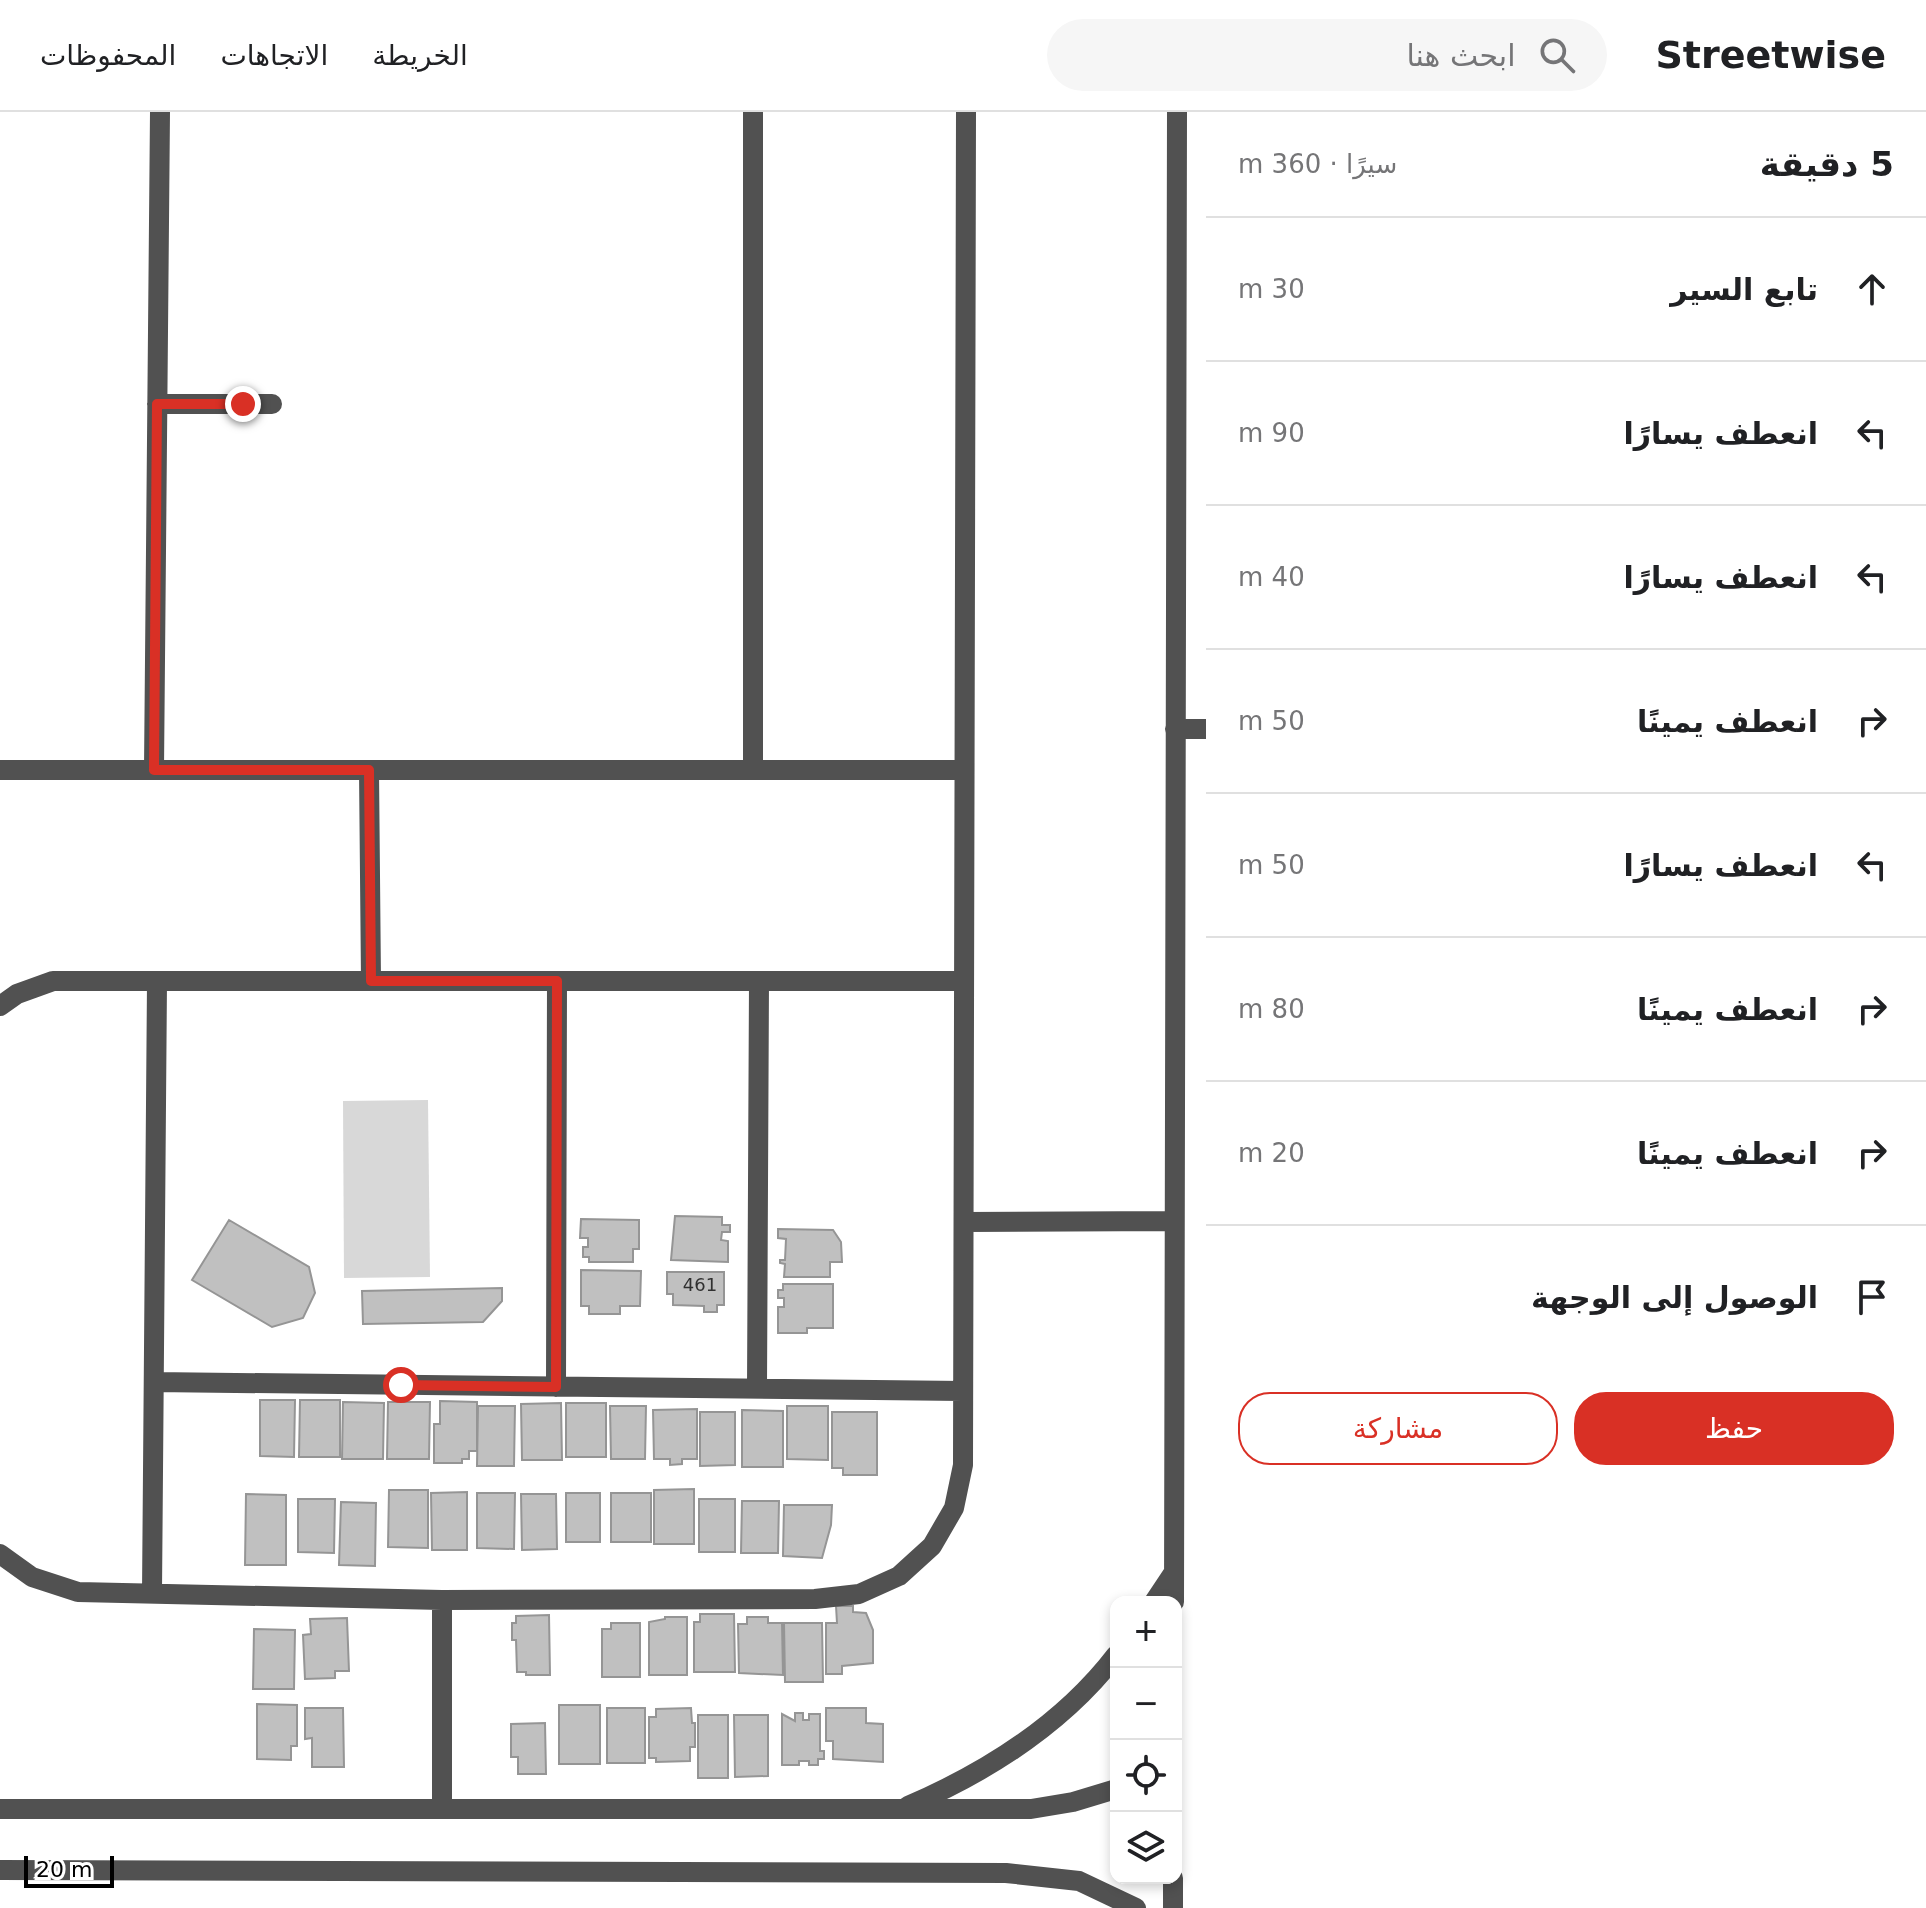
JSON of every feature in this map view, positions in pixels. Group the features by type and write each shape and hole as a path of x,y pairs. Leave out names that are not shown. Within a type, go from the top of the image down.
{"street":[{"path":"154,770 160,112"},
{"path":"753,112 753,770"},
{"path":"0,1554 32,1577 78,1592 442,1600 815,1599 859,1594 899,1576 932,1546 954,1508 963,1465 966,112"},
{"path":"1174,1596 1177,112"},
{"path":"157,404 272,404"},
{"path":"1175,729 1206,729"},
{"path":"0,770 964,770"},
{"path":"369,770 371,981"},
{"path":"0,1006 17,994 53,981 964,981"},
{"path":"556,1387 557,981"},
{"path":"757,1388 759,981"},
{"path":"152,1593 157,982"},
{"path":"965,1222 1174,1221"},
{"path":"154,1382 963,1391"},
{"path":"1158,1596 1174,1572"},
{"path":"442,1600 442,1808"},
{"path":"901,1809 949,1789 995,1763 1038,1732 1077,1698 1110,1662"},
{"path":"0,1809 1031,1809 1073,1802 1110,1791"},
{"path":"0,1797 28,1808"},
{"path":"0,1870 1006,1873 1079,1881 1136,1908"},
{"path":"1173,1884 1173,1908"}],"shaded area":[{"path":"428,1100 430,1277 344,1278 343,1101"}],"building":[{"path":"675,1216 722,1217 722,1225 730,1225 730,1232 722,1232 721,1240 728,1241 728,1262 671,1260"},
{"path":"581,1219 639,1220 639,1249 633,1249 633,1262 589,1262 589,1257 583,1257 583,1247 588,1247 588,1238 580,1238"},
{"path":"229,1220 309,1267 315,1293 303,1318 272,1327 192,1280"},
{"path":"778,1229 833,1230 841,1242 842,1262 830,1262 830,1277 784,1277 785,1264 780,1260 785,1260 786,1239 778,1238"},
{"path":"581,1270 641,1271 640,1306 620,1306 620,1314 589,1314 589,1306 581,1306"},
{"path":"667,1272 724,1272 724,1305 717,1305 717,1312 704,1312 704,1306 673,1305 673,1294 667,1294"},
{"path":"783,1284 833,1284 833,1328 807,1328 807,1333 778,1333 778,1307 784,1307 784,1298 778,1298 778,1290 783,1290"},
{"path":"502,1288 502,1301 483,1322 363,1324 362,1291"},
{"path":"260,1400 295,1400 294,1457 260,1456"},
{"path":"300,1400 340,1400 340,1457 299,1457"},
{"path":"440,1401 477,1402 477,1451 469,1451 469,1459 462,1459 462,1463 434,1463 434,1424 440,1424"},
{"path":"343,1402 384,1403 383,1459 342,1459"},
{"path":"388,1402 430,1402 429,1459 387,1459"},
{"path":"561,1403 562,1460 522,1460 521,1404"},
{"path":"566,1403 606,1403 606,1457 566,1457"},
{"path":"478,1406 515,1406 514,1466 477,1466"},
{"path":"610,1406 646,1406 645,1459 611,1459"},
{"path":"787,1406 828,1406 828,1460 787,1459"},
{"path":"697,1409 697,1459 682,1459 682,1464 670,1465 670,1459 654,1459 653,1410"},
{"path":"742,1410 783,1411 783,1467 742,1467"},
{"path":"700,1412 735,1412 735,1465 700,1466"},
{"path":"832,1412 877,1412 877,1475 843,1475 843,1468 832,1468"},
{"path":"694,1489 694,1544 654,1544 654,1490"},
{"path":"389,1490 428,1490 428,1548 388,1547"},
{"path":"467,1492 467,1550 432,1550 431,1493"},
{"path":"477,1493 515,1493 514,1549 477,1548"},
{"path":"566,1493 600,1493 600,1542 566,1542"},
{"path":"611,1493 651,1493 651,1542 611,1542"},
{"path":"246,1494 286,1495 286,1565 245,1565"},
{"path":"521,1494 556,1494 557,1549 522,1550"},
{"path":"298,1499 335,1499 334,1553 298,1552"},
{"path":"699,1499 735,1499 735,1552 699,1552"},
{"path":"742,1501 779,1501 778,1553 741,1553"},
{"path":"341,1502 376,1503 375,1566 339,1565"},
{"path":"784,1505 832,1505 831,1525 822,1558 783,1556"},
{"path":"836,1606 853,1606 853,1612 866,1613 873,1630 873,1663 842,1666 842,1674 826,1674 826,1623 837,1623"},
{"path":"700,1614 734,1614 735,1672 694,1672 694,1622 700,1622"},
{"path":"549,1615 550,1675 517,1672 512,1623 516,1623 516,1616"},
{"path":"665,1617 687,1617 687,1675 649,1675 649,1622"},
{"path":"747,1617 768,1617 768,1623 782,1623 783,1675 739,1673 738,1624 747,1624"},
{"path":"347,1618 349,1671 335,1671 335,1678 305,1679 303,1635 311,1634 310,1619"},
{"path":"611,1623 640,1623 640,1677 602,1677 602,1629 611,1629"},
{"path":"784,1623 822,1623 823,1682 785,1682"},
{"path":"254,1629 295,1630 294,1689 253,1689"},
{"path":"257,1704 297,1705 297,1746 291,1746 291,1760 257,1759"},
{"path":"559,1705 600,1705 600,1764 559,1764"},
{"path":"305,1708 343,1708 344,1767 312,1767 312,1738 305,1739"},
{"path":"607,1708 645,1708 645,1763 607,1763"},
{"path":"691,1708 692,1723 695,1723 695,1747 690,1747 690,1761 656,1762 656,1758 649,1758 649,1717 656,1717 656,1709"},
{"path":"826,1708 866,1708 866,1723 883,1724 883,1762 833,1759 833,1741 826,1741"},
{"path":"795,1713 803,1713 803,1720 809,1720 809,1714 820,1714 820,1751 824,1751 824,1759 818,1759 818,1765 799,1761 799,1765 782,1765 782,1714 795,1721"},
{"path":"698,1715 728,1715 728,1778 698,1778"},
{"path":"734,1715 768,1715 768,1776 735,1777"},
{"path":"545,1723 546,1774 518,1774 518,1757 511,1757 511,1724"}],"route":[{"path":"243,404 157,404 154,770 369,770 371,981 557,981 556,1387 401,1385"}]}
